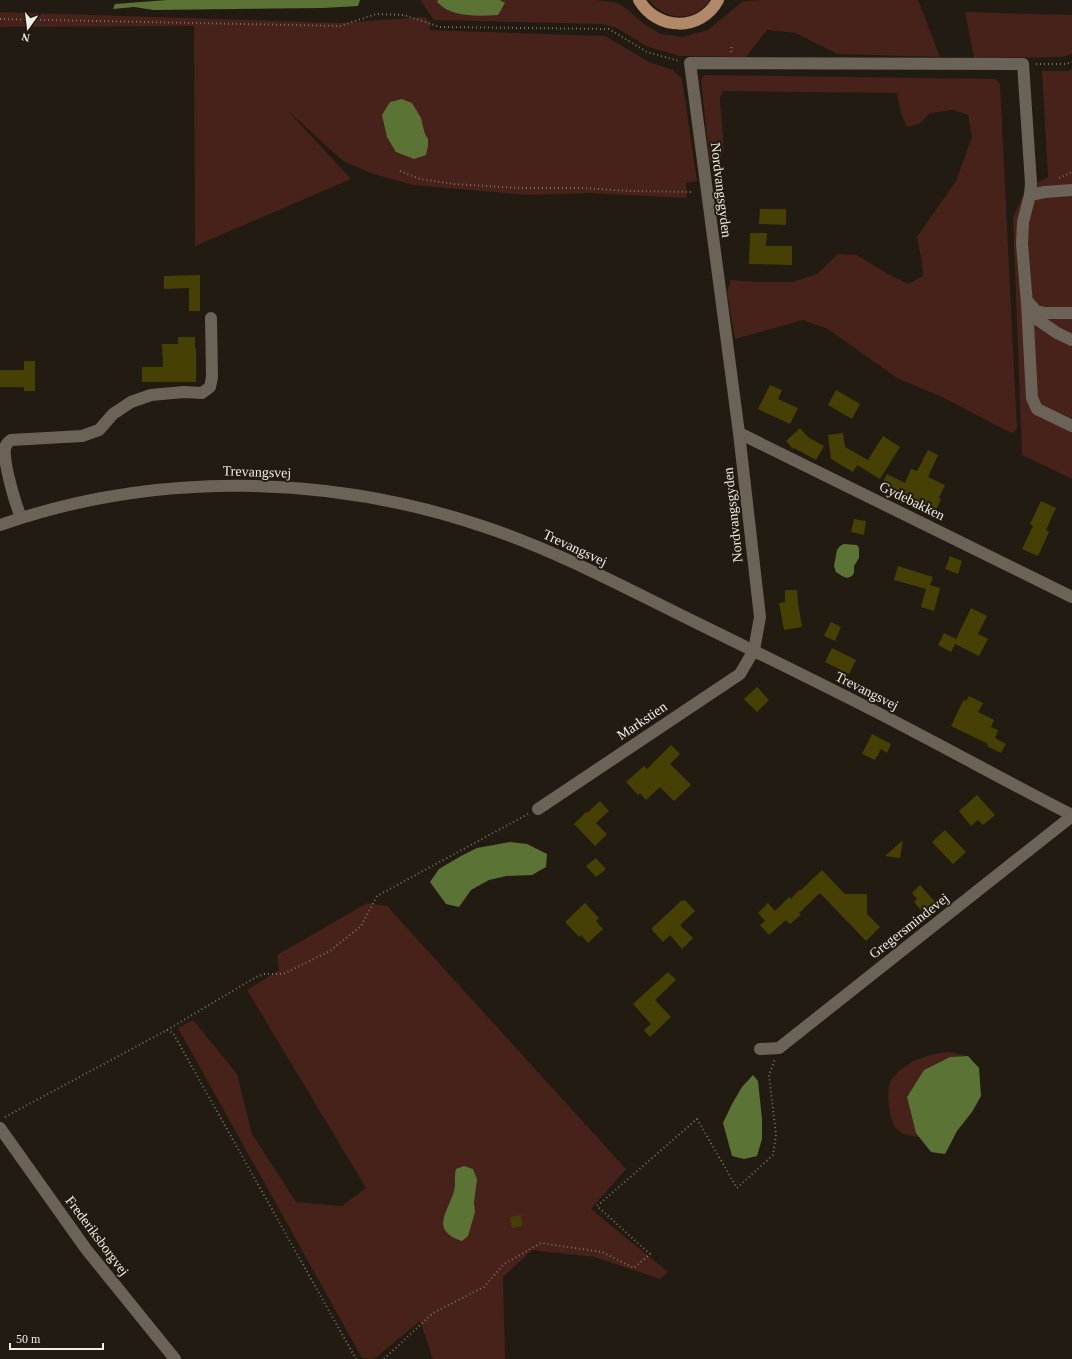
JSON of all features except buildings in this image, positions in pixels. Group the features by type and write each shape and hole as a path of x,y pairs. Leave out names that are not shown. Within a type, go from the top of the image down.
{"main road":[{"path":"639,0 651,15 668,23 676,24 690,22 702,17 720,2"}],"street":[{"path":"690,64 1023,64 1031,183 1030,195 1023,222 1022,244 1028,313 1032,398 1037,409 1072,426"},
{"name":"Nordvangsgyden","path":"690,64 739,433 760,617 754,650"},
{"path":"1030,195 1072,190"},
{"path":"1027,300 1036,311 1045,313 1072,313"},
{"path":"1028,313 1057,333 1072,340"},
{"path":"21,517 16,507 6,461 5,448 7,443 11,440 82,436 99,430 113,414 131,402 152,395 202,392 210,387 212,377 211,318"},
{"name":"Gydebakken","path":"739,433 1072,597"},
{"name":"Trevangsvej","path":"0,525 21,517 67,505 125,494 194,486 256,486 311,489 383,499 430,511 482,526 532,545 603,577 754,650 909,728 1072,815"},
{"name":"Markstien","path":"538,809 740,674 754,650"},
{"name":"Gregersmindevej","path":"779,1048 1072,815"},
{"path":"760,1049 779,1048"},
{"name":"Frederiksborgvej","path":"0,1128 86,1249 175,1359"}],"path":[{"path":"0,19 340,26 376,14 404,15 440,26 609,29 647,52 690,64"},
{"path":"1023,64 1066,64 1072,62"},
{"path":"400,171 420,179 454,184 520,188 581,188 632,191 706,192"},
{"path":"0,1120 167,1030 256,977 265,974 283,974 330,951 361,926 377,896 538,809"},
{"path":"167,1030 174,1033 356,1359"},
{"path":"384,1359 433,1313 484,1287 504,1264 541,1243 602,1252 634,1268 650,1254 597,1206 697,1119 737,1188 773,1156 776,1135 769,1075 779,1048"}],"shaded area":[{"path":"167,0 360,0 358,6 323,8 154,10 134,7 113,9 115,4"},
{"path":"420,0 597,0 617,3 627,9 644,24 661,34 682,37 708,30 743,1 918,0 940,57 838,54 795,33 767,30 746,57 679,56 646,46 617,28 602,24 434,20"},
{"path":"438,0 500,0 505,3 498,15 473,16 450,11 437,2"},
{"path":"649,0 710,0 696,13 688,16 680,16 663,12"},
{"path":"0,12 339,23 426,17 431,24 429,30 605,36 649,62 673,70 682,79 697,181 686,183 687,198 589,193 528,195 413,185 373,174 343,161 287,110 351,179 195,246 194,26 0,27","holes":["421,118 425,134 428,139 414,159"]},
{"path":"965,12 1072,15 1072,54 1062,57 974,58"},
{"path":"1072,69 1072,479 1022,455 1013,217 1026,189 1048,177 1042,71 1067,71"},
{"path":"704,75 995,79 1000,84 1017,430 1011,433 942,397 897,378 828,329 803,320 735,339 727,292 731,280 792,282 817,274 838,254 857,255 908,284 923,276 917,237 956,181 972,137 968,115 952,110 930,113 919,124 907,127 901,113 897,93 723,91 720,98 724,150 720,160 710,163 701,80"},
{"path":"402,99 412,103 421,118 425,134 428,139 426,155 414,159 396,152 387,137 382,115 390,102"},
{"path":"844,544 857,545 859,548 859,558 854,566 854,573 852,576 847,578 836,572 834,566 837,550"},
{"path":"510,842 527,844 547,854 546,867 532,875 506,876 489,880 471,890 459,907 446,904 430,882 439,869 477,848"},
{"path":"367,903 387,906 626,1169 591,1209 668,1272 660,1279 594,1257 532,1250 503,1277 505,1359 433,1359 420,1321 374,1359 362,1358 178,1028 193,1020 237,1074 252,1134 296,1202 342,1206 366,1188 247,990 279,970 277,955"},
{"path":"949,1052 968,1056 950,1057 924,1070 907,1097 916,1133 920,1137 904,1134 895,1127 891,1117 888,1096 892,1079 910,1063 925,1057"},
{"path":"968,1056 979,1068 981,1096 972,1112 957,1131 945,1154 931,1152 916,1133 907,1097 924,1070 950,1057"},
{"path":"753,1075 758,1081 762,1119 762,1139 757,1156 744,1159 732,1156 723,1123 742,1087"},
{"path":"464,1166 473,1169 477,1179 474,1203 475,1212 468,1236 462,1241 452,1237 446,1232 443,1220 454,1191 456,1169"}]}
